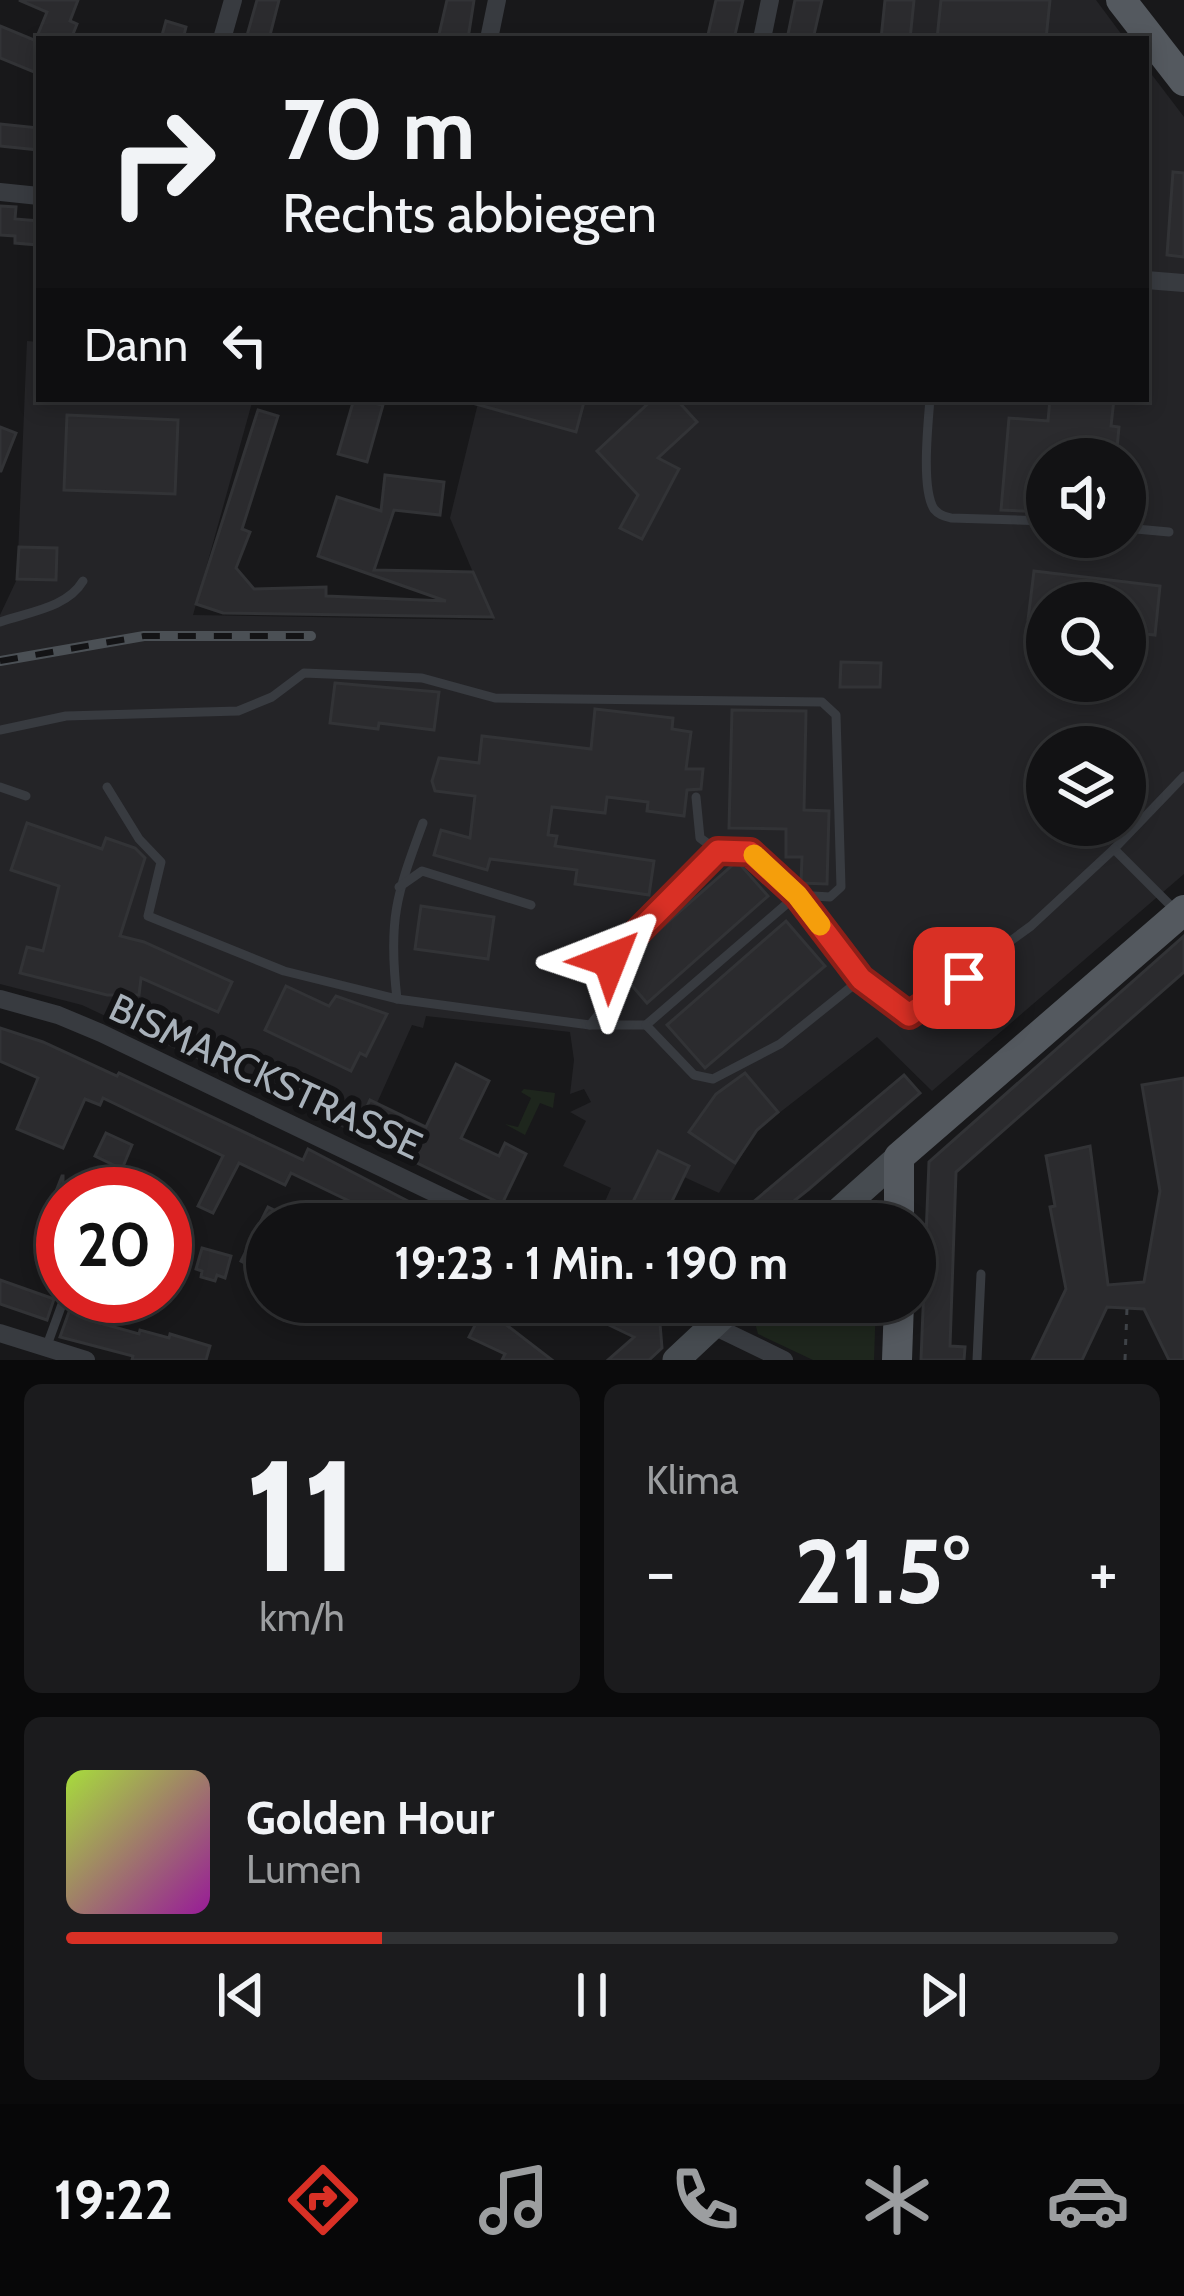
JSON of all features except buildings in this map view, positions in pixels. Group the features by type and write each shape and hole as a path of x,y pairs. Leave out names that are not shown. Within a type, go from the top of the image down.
{"main road":[{"path":"1121,0 1184,81"},
{"path":"899,1203 899,1157 1182,912"},
{"path":"897,1360 898,1323"}],"street":[{"path":"223,36 233,0"},
{"path":"490,36 497,0"},
{"path":"763,36 770,0"},
{"path":"0,192 36,196"},
{"path":"1149,280 1184,284"},
{"name":"BISMARCKSTRASSE","path":"0,999 101,1033 455,1203"},
{"path":"848,1203 899,1157"},
{"path":"709,1323 784,1360"},
{"path":"676,1360 713,1325"},
{"path":"0,1333 86,1360"}],"lane":[{"path":"930,402 929,482 932,506 938,514 1026,520"},
{"path":"1146,530 1168,532"},
{"path":"0,622 60,602 74,595 83,581"},
{"path":"0,730 66,716 238,711 272,697 304,673 422,678 495,698 822,702 836,715 841,887 830,897 797,895 646,1025 590,1025 397,999 284,971 148,916 161,862 139,839 107,787"},
{"path":"697,797 700,838 718,851 750,852 797,895 861,979 909,1015 1031,926 1184,776"},
{"path":"0,787 26,796"},
{"path":"397,999 390,938 399,887 424,823"},
{"path":"1114,849 1182,912"},
{"path":"590,1025 616,993 610,960 718,851"},
{"path":"399,887 422,871 531,905"},
{"path":"646,1025 694,1075 713,1079 779,1044 861,979"},
{"path":"977,1360 981,1274"},
{"path":"46,1348 54,1323"}],"path":[{"path":"1125,1360 1127,1308"}],"shaded area":[{"path":"885,0 1096,0 1123,36 881,36"},
{"path":"1149,71 1184,117 1184,874 932,1091 877,1037 757,1130 719,1193 684,1177 671,1203 604,1203 611,1188 563,1166 586,1121 570,1112 591,1102 584,1089 570,1094 574,1060 570,1032 426,1016 423,1028 412,1025 377,1103 370,1101 354,1133 82,1005 0,984 0,615 17,579 27,341 36,342 36,402 252,402 193,615 493,620 450,518 478,402 1149,402"},
{"path":"521,1092 555,1093 553,1108 540,1103 525,1135 505,1124 518,1127 531,1098"},
{"path":"755,1323 875,1323 874,1360 813,1360 758,1334"}],"railway":[{"path":"0,661 144,636 311,636"}],"slow traffic":[{"path":"754,855 797,895 820,925"}],"route":[{"path":"610,960 718,851 750,852 797,895 861,979 909,1015 964,978"}]}
